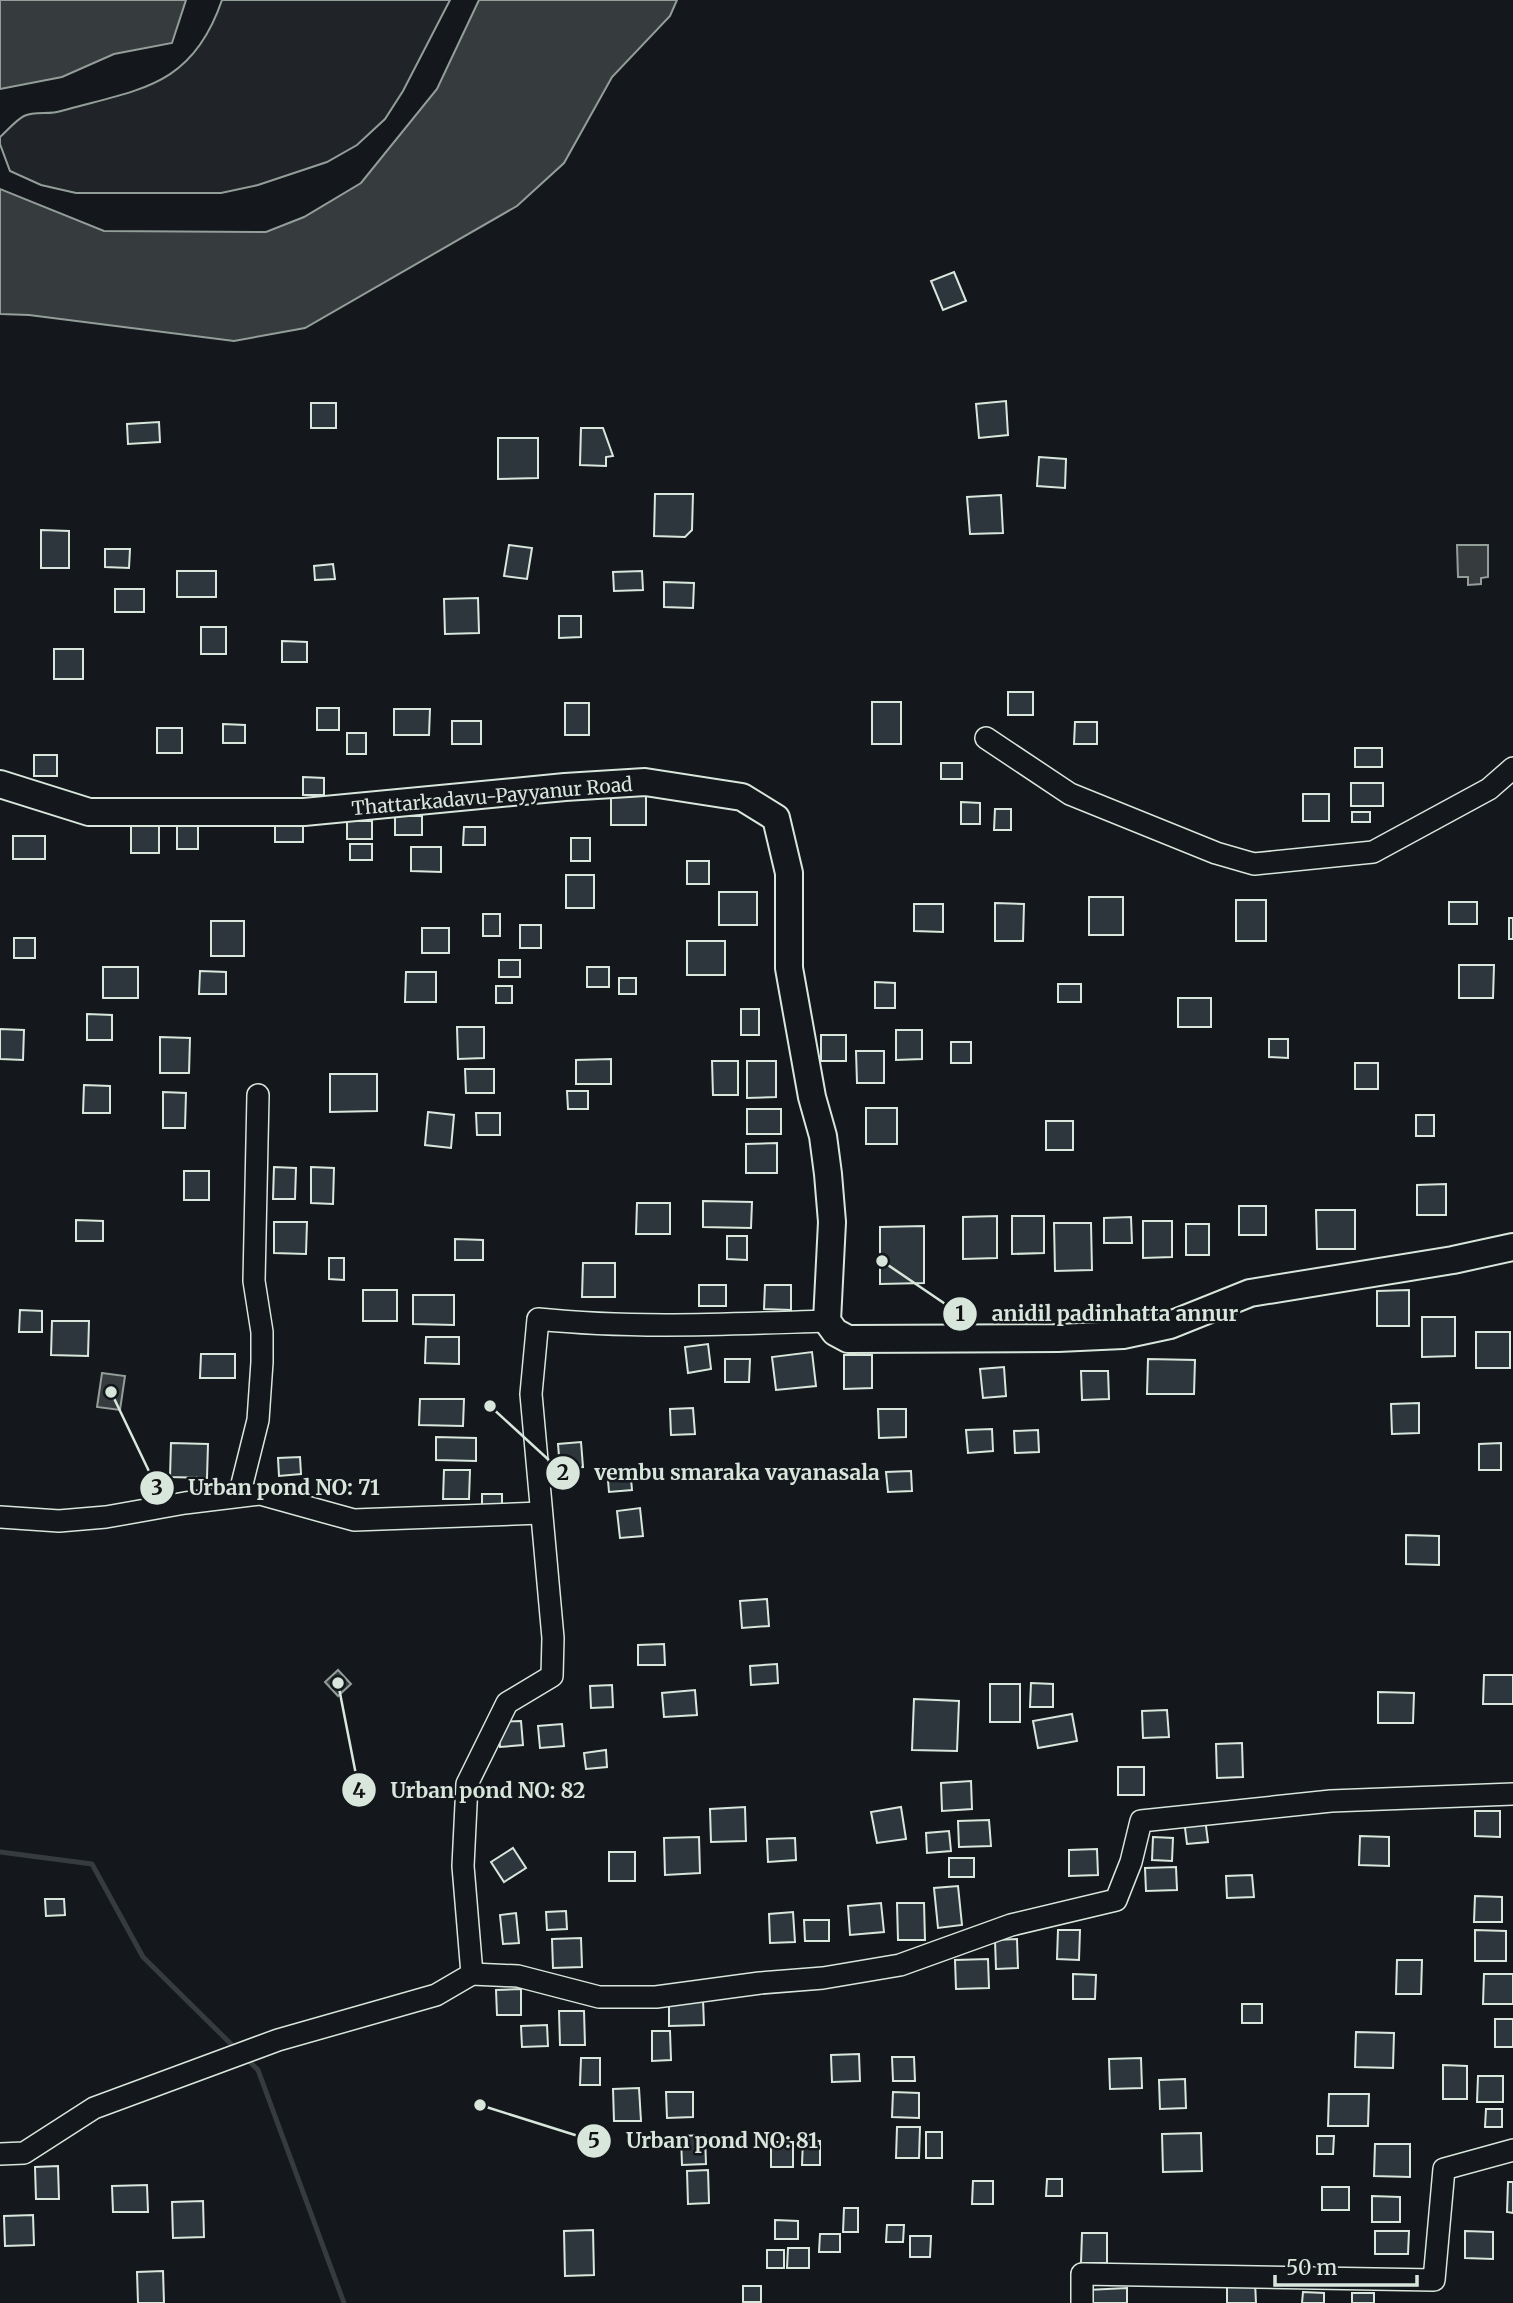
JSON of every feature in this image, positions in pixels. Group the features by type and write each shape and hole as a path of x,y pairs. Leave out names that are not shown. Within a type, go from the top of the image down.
{"main road":[{"name":"Thattarkadavu-Payyanur Road","path":"0,783 89,812 304,812 645,782 742,797 776,818 789,873 789,968 812,1097 823,1136 828,1174 832,1222 827,1321"},
{"path":"827,1321 835,1332 848,1339 1124,1335 1170,1325 1250,1293 1453,1260 1513,1247"}],"street":[{"path":"986,738 1070,794 1216,853 1254,864 1373,852 1489,789 1513,768"},
{"path":"239,1496 258,1420 262,1362 262,1332 254,1281 258,1095"},
{"path":"472,1974 463,1866 467,1784 507,1703 552,1676 553,1638 531,1394 538,1319 588,1325 827,1321"},
{"path":"0,1517 71,1520 106,1517 260,1494 354,1520 541,1513"},
{"path":"0,2154 24,2153 94,2108 254,2049 436,1995 472,1974 518,1976 599,1997 656,1997 760,1983 823,1978 900,1965 1011,1925 1116,1900 1132,1862 1141,1821 1331,1801 1513,1794"},
{"path":"1082,2303 1082,2274 1434,2280 1444,2169 1513,2150"}],"shaded area":[{"path":"0,0 186,0 172,43 114,54 62,77 0,89"},
{"path":"222,0 450,0 403,91 385,119 357,145 327,162 258,185 221,193 76,193 41,185 10,171 0,137 18,120 28,115 57,112 115,97 160,80 178,68 195,51 210,29"},
{"path":"479,0 677,0 670,16 612,77 564,163 517,206 305,328 234,341 29,315 0,314 0,189 104,231 266,232 304,217 361,183 437,89"},
{"path":"1457,545 1488,545 1488,577 1481,578 1481,584 1468,585 1468,577 1458,577"},
{"path":"102,1373 125,1376 120,1410 97,1407"},
{"path":"338,1670 351,1684 338,1696 325,1682"}],"building":[{"path":"954,272 966,301 943,310 931,281"},
{"path":"1006,401 1008,435 979,438 976,404"},
{"path":"311,403 336,403 336,428 311,428"},
{"path":"159,422 160,442 128,444 127,424"},
{"path":"581,428 603,428 613,456 606,457 606,466 580,465"},
{"path":"498,438 538,438 538,478 498,479"},
{"path":"1039,457 1066,459 1065,488 1037,486"},
{"path":"655,494 693,494 692,530 685,537 654,536"},
{"path":"1001,495 1003,533 970,534 967,497"},
{"path":"41,530 69,531 69,568 41,568"},
{"path":"509,545 532,548 527,579 504,576"},
{"path":"105,549 130,549 129,568 105,567"},
{"path":"333,564 335,579 315,580 314,566"},
{"path":"177,571 216,571 216,597 177,597"},
{"path":"642,571 643,590 614,591 613,572"},
{"path":"664,582 694,583 693,608 664,607"},
{"path":"115,589 144,589 144,612 115,612"},
{"path":"478,598 479,633 445,634 444,599"},
{"path":"559,616 581,616 581,637 559,638"},
{"path":"201,627 226,627 226,654 201,654"},
{"path":"282,641 307,642 307,662 282,662"},
{"path":"54,649 83,649 83,679 54,679"},
{"path":"1008,692 1033,692 1033,715 1008,715"},
{"path":"872,702 901,702 901,744 872,744"},
{"path":"565,703 589,703 589,735 565,735"},
{"path":"317,708 339,708 339,730 317,730"},
{"path":"394,709 430,709 429,735 394,735"},
{"path":"452,721 481,721 481,744 452,744"},
{"path":"1075,722 1097,722 1097,744 1074,744"},
{"path":"223,724 245,725 245,743 223,743"},
{"path":"157,728 182,728 182,753 157,753"},
{"path":"347,733 366,733 366,754 347,754"},
{"path":"1355,748 1382,748 1382,767 1355,767"},
{"path":"34,755 57,755 57,776 34,776"},
{"path":"941,763 962,763 962,779 941,779"},
{"path":"303,777 324,778 324,795 303,795"},
{"path":"1351,783 1383,783 1383,806 1351,806"},
{"path":"1303,794 1329,794 1329,821 1303,821"},
{"path":"611,795 646,795 646,825 611,825"},
{"path":"961,802 980,803 980,824 961,824"},
{"path":"995,809 1011,809 1011,830 994,830"},
{"path":"1352,812 1370,812 1370,822 1352,822"},
{"path":"395,816 422,816 422,835 395,835"},
{"path":"131,821 159,821 159,853 131,853"},
{"path":"347,821 372,821 372,839 347,839"},
{"path":"275,822 303,822 303,842 275,842"},
{"path":"177,826 198,826 198,849 177,849"},
{"path":"464,827 485,827 485,845 463,845"},
{"path":"13,836 45,836 45,859 13,859"},
{"path":"571,838 590,838 590,861 571,861"},
{"path":"350,844 372,844 372,860 350,860"},
{"path":"411,847 441,847 441,872 411,871"},
{"path":"687,861 709,861 709,884 687,884"},
{"path":"566,875 594,875 594,908 566,908"},
{"path":"719,892 757,892 757,925 719,925"},
{"path":"1089,897 1123,897 1123,935 1089,935"},
{"path":"1236,900 1266,900 1266,941 1236,941"},
{"path":"1449,902 1477,902 1477,924 1449,924"},
{"path":"995,903 1024,904 1023,941 995,941"},
{"path":"914,904 943,904 943,932 914,931"},
{"path":"483,914 500,914 500,936 483,936"},
{"path":"1509,918 1513,918 1513,939 1509,939"},
{"path":"211,921 244,921 244,956 211,956"},
{"path":"520,925 541,925 541,948 520,948"},
{"path":"422,928 449,928 449,953 422,953"},
{"path":"14,938 35,938 35,958 14,958"},
{"path":"687,941 725,941 725,975 687,975"},
{"path":"499,960 520,960 520,977 499,977"},
{"path":"1459,965 1494,965 1493,998 1459,998"},
{"path":"103,967 138,967 138,998 103,998"},
{"path":"587,967 609,967 609,987 587,987"},
{"path":"200,971 226,972 226,994 199,994"},
{"path":"406,972 436,972 436,1002 405,1002"},
{"path":"619,978 636,978 636,994 619,994"},
{"path":"875,982 895,983 895,1008 875,1008"},
{"path":"1058,984 1081,984 1081,1002 1058,1002"},
{"path":"496,986 512,986 512,1003 496,1003"},
{"path":"1178,998 1211,998 1211,1027 1178,1027"},
{"path":"741,1009 759,1009 759,1035 741,1035"},
{"path":"87,1014 112,1015 112,1040 87,1040"},
{"path":"457,1027 484,1027 484,1058 458,1059"},
{"path":"0,1029 24,1030 23,1060 0,1059"},
{"path":"896,1030 922,1030 922,1059 896,1060"},
{"path":"821,1035 846,1035 846,1061 821,1061"},
{"path":"160,1037 190,1038 189,1073 160,1073"},
{"path":"1269,1039 1288,1039 1288,1058 1269,1057"},
{"path":"951,1042 971,1042 971,1063 951,1063"},
{"path":"856,1051 884,1051 884,1083 857,1083"},
{"path":"611,1059 611,1084 576,1084 576,1060"},
{"path":"712,1061 738,1061 738,1095 713,1095"},
{"path":"747,1061 776,1061 776,1097 747,1098"},
{"path":"1355,1063 1378,1063 1378,1089 1355,1089"},
{"path":"465,1069 494,1069 494,1093 466,1093"},
{"path":"330,1074 377,1074 377,1111 330,1112"},
{"path":"84,1085 110,1086 110,1113 83,1113"},
{"path":"567,1091 588,1091 588,1109 568,1109"},
{"path":"163,1092 186,1093 185,1128 163,1128"},
{"path":"866,1108 897,1108 897,1144 866,1144"},
{"path":"747,1109 781,1109 781,1134 747,1134"},
{"path":"428,1112 454,1115 451,1148 425,1145"},
{"path":"476,1113 500,1113 500,1135 477,1135"},
{"path":"1416,1115 1434,1115 1434,1136 1416,1136"},
{"path":"1046,1121 1073,1121 1073,1150 1046,1150"},
{"path":"777,1143 777,1173 746,1173 746,1144"},
{"path":"274,1167 296,1168 295,1199 273,1199"},
{"path":"311,1167 334,1168 333,1204 311,1203"},
{"path":"184,1171 209,1171 209,1200 184,1200"},
{"path":"1446,1184 1446,1215 1417,1215 1417,1185"},
{"path":"703,1201 752,1202 751,1228 703,1227"},
{"path":"637,1203 670,1203 670,1234 636,1234"},
{"path":"1239,1206 1266,1206 1266,1235 1239,1235"},
{"path":"1316,1210 1355,1210 1355,1249 1317,1249"},
{"path":"997,1216 997,1258 963,1259 963,1217"},
{"path":"1012,1216 1044,1216 1044,1253 1012,1254"},
{"path":"1131,1217 1132,1243 1104,1243 1104,1218"},
{"path":"76,1220 103,1221 103,1241 76,1241"},
{"path":"1143,1221 1172,1221 1172,1257 1143,1258"},
{"path":"274,1222 307,1222 306,1254 274,1253"},
{"path":"1054,1223 1091,1223 1092,1270 1055,1271"},
{"path":"1186,1224 1209,1224 1209,1255 1186,1255"},
{"path":"924,1226 924,1283 880,1284 880,1227"},
{"path":"727,1236 747,1236 747,1260 727,1259"},
{"path":"455,1239 483,1240 483,1260 455,1260"},
{"path":"329,1258 344,1258 344,1280 329,1279"},
{"path":"583,1263 615,1263 615,1297 582,1297"},
{"path":"699,1285 726,1285 726,1306 699,1306"},
{"path":"765,1285 791,1285 791,1310 764,1309"},
{"path":"363,1290 397,1290 397,1321 363,1321"},
{"path":"1409,1290 1409,1326 1377,1326 1377,1291"},
{"path":"413,1295 454,1295 454,1325 413,1324"},
{"path":"20,1310 42,1311 42,1332 19,1332"},
{"path":"1422,1317 1455,1317 1455,1356 1422,1357"},
{"path":"52,1321 89,1321 88,1356 51,1355"},
{"path":"1476,1332 1510,1332 1510,1368 1476,1368"},
{"path":"426,1337 459,1337 459,1364 425,1363"},
{"path":"708,1344 711,1369 688,1373 685,1347"},
{"path":"812,1352 816,1386 776,1390 772,1357"},
{"path":"201,1354 235,1354 235,1378 200,1378"},
{"path":"844,1355 872,1355 872,1388 844,1389"},
{"path":"725,1359 750,1359 749,1382 725,1382"},
{"path":"1148,1359 1195,1360 1194,1394 1147,1394"},
{"path":"1004,1367 1006,1396 983,1398 980,1369"},
{"path":"1081,1371 1108,1371 1109,1399 1082,1400"},
{"path":"420,1399 464,1399 463,1426 419,1425"},
{"path":"1419,1403 1419,1433 1392,1434 1391,1404"},
{"path":"693,1408 695,1434 671,1435 670,1409"},
{"path":"878,1409 906,1409 906,1437 879,1438"},
{"path":"992,1429 993,1451 968,1453 966,1430"},
{"path":"1038,1430 1039,1452 1015,1453 1014,1431"},
{"path":"436,1437 476,1438 476,1461 436,1460"},
{"path":"581,1442 583,1467 560,1469 558,1444"},
{"path":"171,1443 208,1444 207,1478 170,1477"},
{"path":"1501,1443 1501,1470 1479,1470 1479,1444"},
{"path":"300,1457 301,1474 279,1476 278,1458"},
{"path":"630,1467 632,1490 609,1492 607,1469"},
{"path":"444,1470 470,1470 469,1499 443,1499"},
{"path":"911,1471 912,1491 888,1492 886,1472"},
{"path":"482,1494 502,1494 502,1512 482,1511"},
{"path":"640,1508 643,1536 620,1538 617,1511"},
{"path":"1406,1535 1439,1536 1439,1565 1406,1564"},
{"path":"767,1599 769,1626 742,1628 740,1601"},
{"path":"664,1644 665,1665 638,1665 638,1645"},
{"path":"777,1664 778,1683 751,1685 750,1666"},
{"path":"1484,1675 1513,1675 1513,1704 1483,1704"},
{"path":"1031,1683 1053,1684 1053,1707 1030,1707"},
{"path":"990,1684 1020,1684 1020,1722 990,1722"},
{"path":"612,1685 613,1707 591,1708 590,1686"},
{"path":"695,1690 697,1715 664,1717 662,1693"},
{"path":"1378,1692 1414,1693 1413,1723 1378,1723"},
{"path":"914,1699 959,1701 957,1751 912,1750"},
{"path":"1167,1710 1169,1737 1143,1738 1142,1711"},
{"path":"1072,1714 1077,1741 1038,1748 1033,1721"},
{"path":"521,1721 523,1745 500,1747 498,1722"},
{"path":"562,1724 564,1746 540,1748 538,1726"},
{"path":"1242,1743 1243,1777 1217,1778 1216,1744"},
{"path":"606,1750 607,1767 586,1769 584,1753"},
{"path":"1118,1767 1144,1767 1144,1795 1118,1795"},
{"path":"971,1781 972,1809 942,1811 941,1783"},
{"path":"745,1807 746,1841 711,1842 710,1809"},
{"path":"901,1807 906,1839 877,1843 871,1812"},
{"path":"1475,1811 1500,1811 1500,1837 1475,1836"},
{"path":"1205,1818 1208,1842 1187,1844 1184,1820"},
{"path":"989,1820 991,1846 959,1847 958,1821"},
{"path":"949,1831 951,1851 927,1853 926,1833"},
{"path":"1360,1836 1389,1837 1389,1866 1359,1865"},
{"path":"699,1837 700,1873 665,1875 664,1838"},
{"path":"1153,1837 1173,1838 1172,1861 1152,1860"},
{"path":"795,1838 796,1860 768,1862 767,1839"},
{"path":"513,1848 526,1868 504,1882 491,1862"},
{"path":"1097,1849 1098,1875 1069,1876 1069,1850"},
{"path":"609,1852 635,1852 635,1881 609,1881"},
{"path":"949,1858 974,1858 974,1877 949,1877"},
{"path":"1176,1867 1177,1890 1146,1891 1145,1868"},
{"path":"1252,1875 1254,1897 1227,1898 1226,1876"},
{"path":"958,1886 962,1925 938,1928 934,1888"},
{"path":"1475,1896 1502,1897 1502,1922 1474,1922"},
{"path":"45,1899 64,1899 65,1915 46,1916"},
{"path":"881,1903 884,1932 850,1935 848,1906"},
{"path":"897,1903 924,1903 925,1940 898,1940"},
{"path":"566,1911 567,1929 547,1930 546,1912"},
{"path":"793,1912 795,1942 770,1943 769,1914"},
{"path":"516,1913 519,1943 503,1944 500,1915"},
{"path":"804,1920 829,1920 829,1941 805,1941"},
{"path":"1058,1930 1080,1930 1079,1960 1057,1959"},
{"path":"1475,1930 1506,1931 1506,1961 1475,1961"},
{"path":"581,1938 582,1967 553,1968 552,1939"},
{"path":"1017,1939 1018,1968 996,1969 995,1940"},
{"path":"988,1959 989,1988 956,1989 955,1960"},
{"path":"1397,1960 1422,1960 1421,1994 1396,1994"},
{"path":"1073,1974 1096,1975 1095,1999 1073,1999"},
{"path":"1484,1974 1513,1974 1513,2004 1483,2004"},
{"path":"521,1989 521,2015 497,2015 496,1990"},
{"path":"703,1999 704,2025 669,2026 669,2000"},
{"path":"1242,2004 1262,2004 1262,2023 1242,2023"},
{"path":"559,2011 584,2011 585,2045 560,2045"},
{"path":"1495,2019 1513,2019 1513,2047 1495,2047"},
{"path":"547,2025 548,2046 522,2047 521,2026"},
{"path":"652,2031 670,2031 671,2060 652,2061"},
{"path":"1356,2032 1394,2033 1393,2068 1355,2067"},
{"path":"859,2054 860,2081 832,2082 831,2055"},
{"path":"892,2057 914,2057 915,2081 893,2081"},
{"path":"581,2058 600,2058 600,2085 580,2085"},
{"path":"1141,2058 1142,2088 1110,2089 1109,2059"},
{"path":"1443,2065 1467,2066 1467,2099 1443,2099"},
{"path":"1478,2076 1503,2076 1503,2102 1477,2102"},
{"path":"1185,2079 1186,2108 1160,2109 1159,2080"},
{"path":"639,2088 641,2121 614,2121 613,2089"},
{"path":"666,2092 693,2092 693,2117 667,2118"},
{"path":"893,2092 919,2093 919,2118 892,2117"},
{"path":"1329,2094 1369,2094 1368,2126 1328,2126"},
{"path":"1486,2109 1502,2109 1502,2127 1485,2127"},
{"path":"897,2127 920,2127 919,2158 896,2158"},
{"path":"926,2132 942,2132 942,2158 926,2158"},
{"path":"1201,2133 1202,2171 1163,2172 1162,2134"},
{"path":"705,2135 706,2164 682,2165 681,2136"},
{"path":"1317,2136 1334,2136 1333,2154 1317,2154"},
{"path":"803,2140 820,2141 820,2165 802,2165"},
{"path":"771,2142 793,2142 793,2167 771,2167"},
{"path":"1375,2144 1410,2144 1410,2177 1374,2176"},
{"path":"58,2166 59,2199 36,2199 35,2167"},
{"path":"708,2170 709,2203 688,2204 687,2171"},
{"path":"1047,2179 1062,2179 1062,2196 1046,2196"},
{"path":"973,2181 993,2181 993,2204 972,2204"},
{"path":"1508,2182 1513,2182 1513,2213 1507,2212"},
{"path":"147,2185 148,2212 113,2212 112,2186"},
{"path":"1322,2187 1349,2187 1349,2210 1322,2210"},
{"path":"1372,2196 1400,2197 1400,2222 1372,2222"},
{"path":"203,2201 204,2237 173,2238 172,2202"},
{"path":"844,2208 858,2208 858,2232 843,2232"},
{"path":"33,2215 34,2245 5,2246 4,2216"},
{"path":"775,2220 798,2221 798,2239 775,2239"},
{"path":"887,2225 904,2225 903,2242 886,2242"},
{"path":"593,2230 594,2275 565,2276 564,2231"},
{"path":"1375,2231 1409,2231 1408,2254 1375,2254"},
{"path":"1465,2231 1493,2232 1493,2259 1465,2258"},
{"path":"1082,2233 1107,2233 1107,2263 1081,2263"},
{"path":"820,2234 840,2234 840,2252 819,2252"},
{"path":"910,2236 931,2236 930,2257 910,2257"},
{"path":"788,2248 809,2248 809,2268 787,2268"},
{"path":"767,2250 784,2250 784,2268 767,2268"},
{"path":"163,2271 164,2303 138,2303 137,2272"},
{"path":"1255,2282 1256,2303 1227,2303 1227,2283"},
{"path":"743,2286 761,2286 761,2302 743,2302"},
{"path":"1127,2288 1127,2303 1087,2303 1087,2290"},
{"path":"1303,2292 1324,2293 1324,2303 1302,2303"},
{"path":"1352,2293 1374,2293 1374,2303 1352,2303"}],"waterway":[{"path":"0,1852 92,1864 143,1957 238,2051"},
{"path":"245,2057 258,2070 344,2303"}],"place":[{"name":"anidil padinhatta annur","path":"882,1261"},
{"name":"Urban pond NO: 71","path":"111,1392"},
{"name":"vembu smaraka vayanasala","path":"490,1406"},
{"name":"Urban pond NO: 82","path":"338,1683"},
{"name":"Urban pond NO: 81","path":"480,2105"}]}
